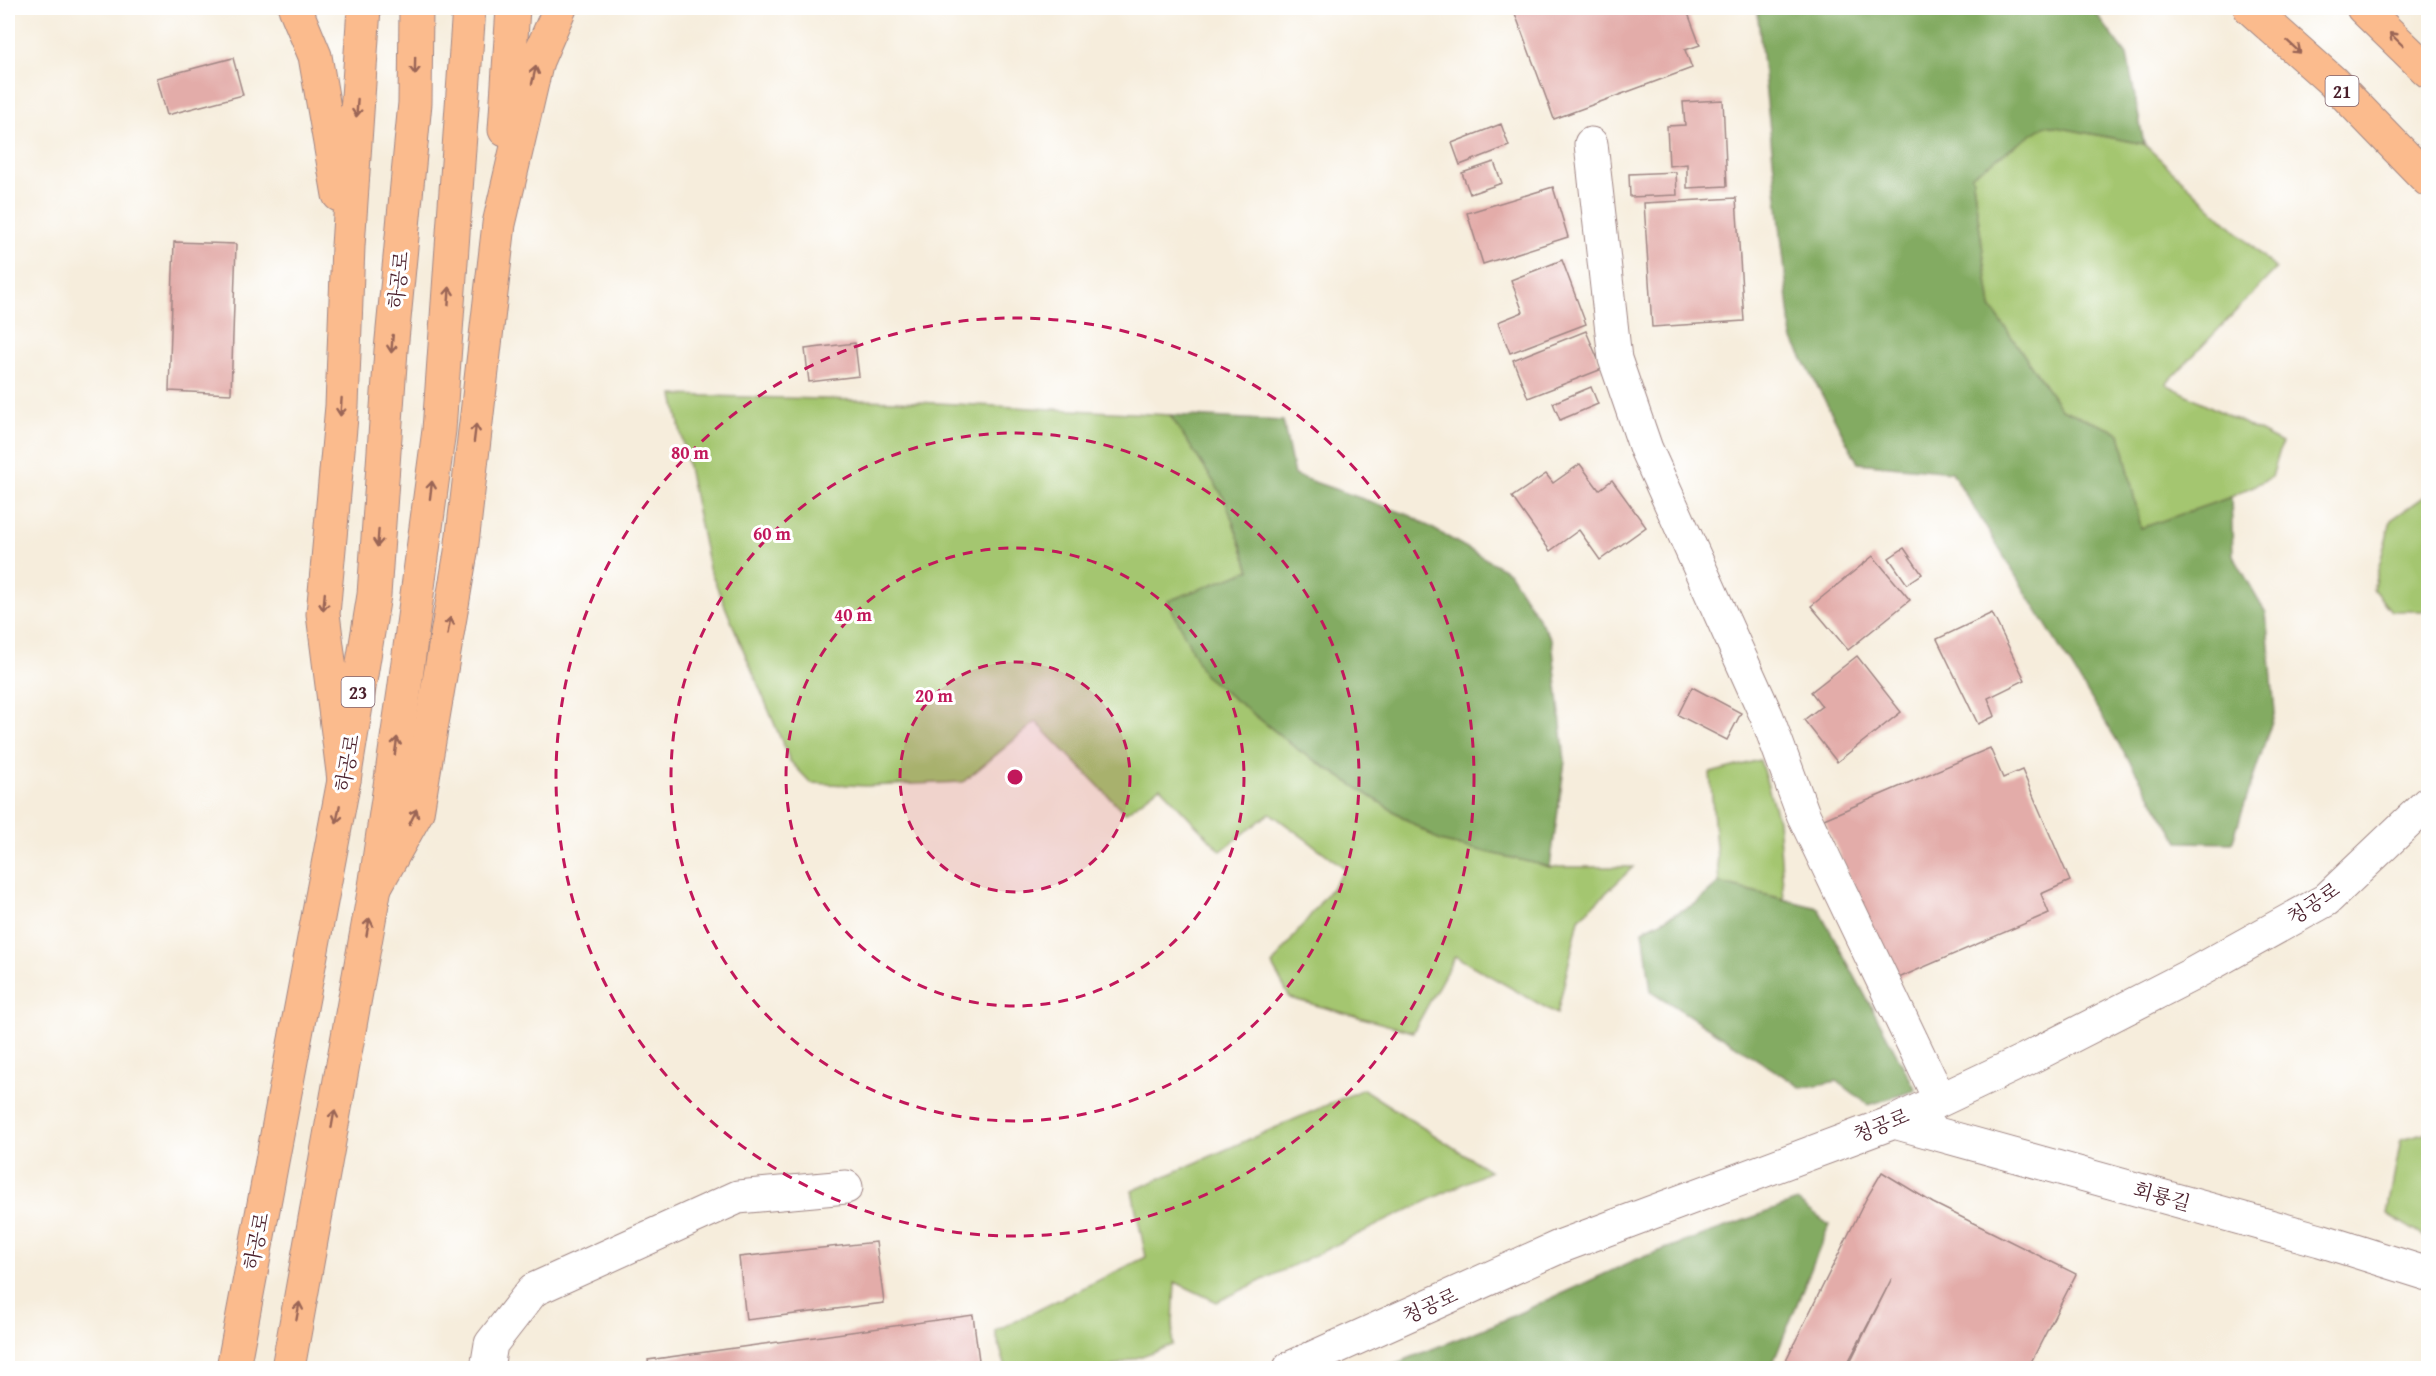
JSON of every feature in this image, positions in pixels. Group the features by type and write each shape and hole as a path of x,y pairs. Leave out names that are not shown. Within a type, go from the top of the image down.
{"main road":[{"path":"295,8 315,56 348,246"},
{"path":"344,780 323,614 342,406 348,246 364,8"},
{"name":"하공로","path":"233,1368 344,780 374,595 391,350 415,103 416,8"},
{"name":"23","path":"288,1368 375,887 439,430 469,8"},
{"path":"375,887 417,812 461,552 499,224 513,8"},
{"path":"499,224 537,61 560,8"},
{"name":"21","path":"2250,8 2332,81 2428,180"},
{"path":"2363,8 2428,71"}],"street":[{"path":"1591,144 1615,358 1646,449 1767,717 1803,814 1940,1100"},
{"name":"청공로","path":"1290,1368 1559,1247 1894,1122 2025,1060 2189,976 2326,900 2428,803"},
{"name":"회룡길","path":"1894,1122 2320,1240 2428,1274"},
{"path":"488,1368 491,1344 533,1290 738,1197 846,1187"}],"green space":[{"path":"1757,8 2092,8 2127,55 2144,144 2046,125 1972,175 1991,307 2061,409 2120,433 2141,528 2231,497 2233,555 2266,613 2275,712 2232,843 2179,842 1952,472 1858,463 1792,338"},
{"path":"2046,125 2144,144 2276,269 2166,384 2282,443 2272,477 2231,497 2141,529 2120,433 2061,409 1991,307 1972,175"},
{"path":"673,395 897,401 1170,415 1225,499 1250,571 1204,675 1300,751 1440,841 1550,867 1633,867 1579,919 1557,1014 1455,956 1413,1032 1290,998 1272,965 1346,869 1270,813 1221,851 1160,787 1125,813 1036,722 963,782 866,786 811,783 790,761 709,568"},
{"path":"1170,415 1283,421 1294,475 1409,515 1509,572 1552,640 1565,761 1550,867 1440,841 1300,751 1204,675 1168,601 1250,570 1225,499"},
{"path":"2428,494 2428,611 2391,611 2373,589 2391,520"},
{"path":"1760,760 1778,820 1784,899 1719,883 1710,773"},
{"path":"1719,883 1818,908 1916,1090 1869,1105 1837,1081 1802,1088 1651,991 1643,930 1695,904"},
{"path":"1363,1089 1490,1171 1217,1302 1175,1282 1172,1345 1109,1368 1006,1368 995,1331 1146,1257 1132,1191"},
{"path":"2428,1132 2428,1239 2387,1214 2401,1139"},
{"path":"1797,1201 1829,1225 1771,1368 1384,1368 1493,1325 1635,1260"}],"building":[{"path":"1513,8 1686,8 1700,45 1685,50 1692,68 1554,119"},
{"path":"233,58 243,95 167,115 157,78"},
{"path":"1723,100 1727,186 1687,188 1687,164 1669,166 1667,126 1685,125 1683,102"},
{"path":"1501,124 1509,146 1460,165 1452,143"},
{"path":"1494,162 1502,183 1470,194 1462,173"},
{"path":"1676,172 1677,195 1630,197 1629,174"},
{"path":"1553,187 1568,237 1483,264 1467,213"},
{"path":"1736,198 1744,321 1652,327 1644,203"},
{"path":"174,242 236,244 231,394 169,391"},
{"path":"1562,260 1586,324 1510,353 1498,322 1523,312 1511,280"},
{"path":"1586,331 1602,369 1528,398 1513,360"},
{"path":"855,343 859,376 809,382 805,349"},
{"path":"1591,387 1598,404 1560,420 1553,403"},
{"path":"1580,464 1599,490 1612,480 1646,527 1600,560 1579,530 1550,551 1512,497 1546,474 1553,483"},
{"path":"1904,548 1922,574 1907,584 1889,558"},
{"path":"1873,556 1910,600 1848,650 1811,606"},
{"path":"1992,613 2025,680 1988,698 1995,716 1978,724 1937,639"},
{"path":"1857,656 1901,712 1837,762 1804,720 1822,706 1811,692"},
{"path":"1692,687 1741,713 1727,740 1678,715"},
{"path":"1990,748 2003,778 2022,770 2070,881 2041,894 2049,913 1894,980 1824,819"},
{"path":"1882,1172 1933,1203 2076,1274 2028,1368 1847,1368 1892,1278 1845,1368 1782,1368 1866,1199"},
{"path":"876,1242 884,1303 746,1320 739,1257"},
{"path":"973,1315 980,1368 649,1368 648,1360"}]}
